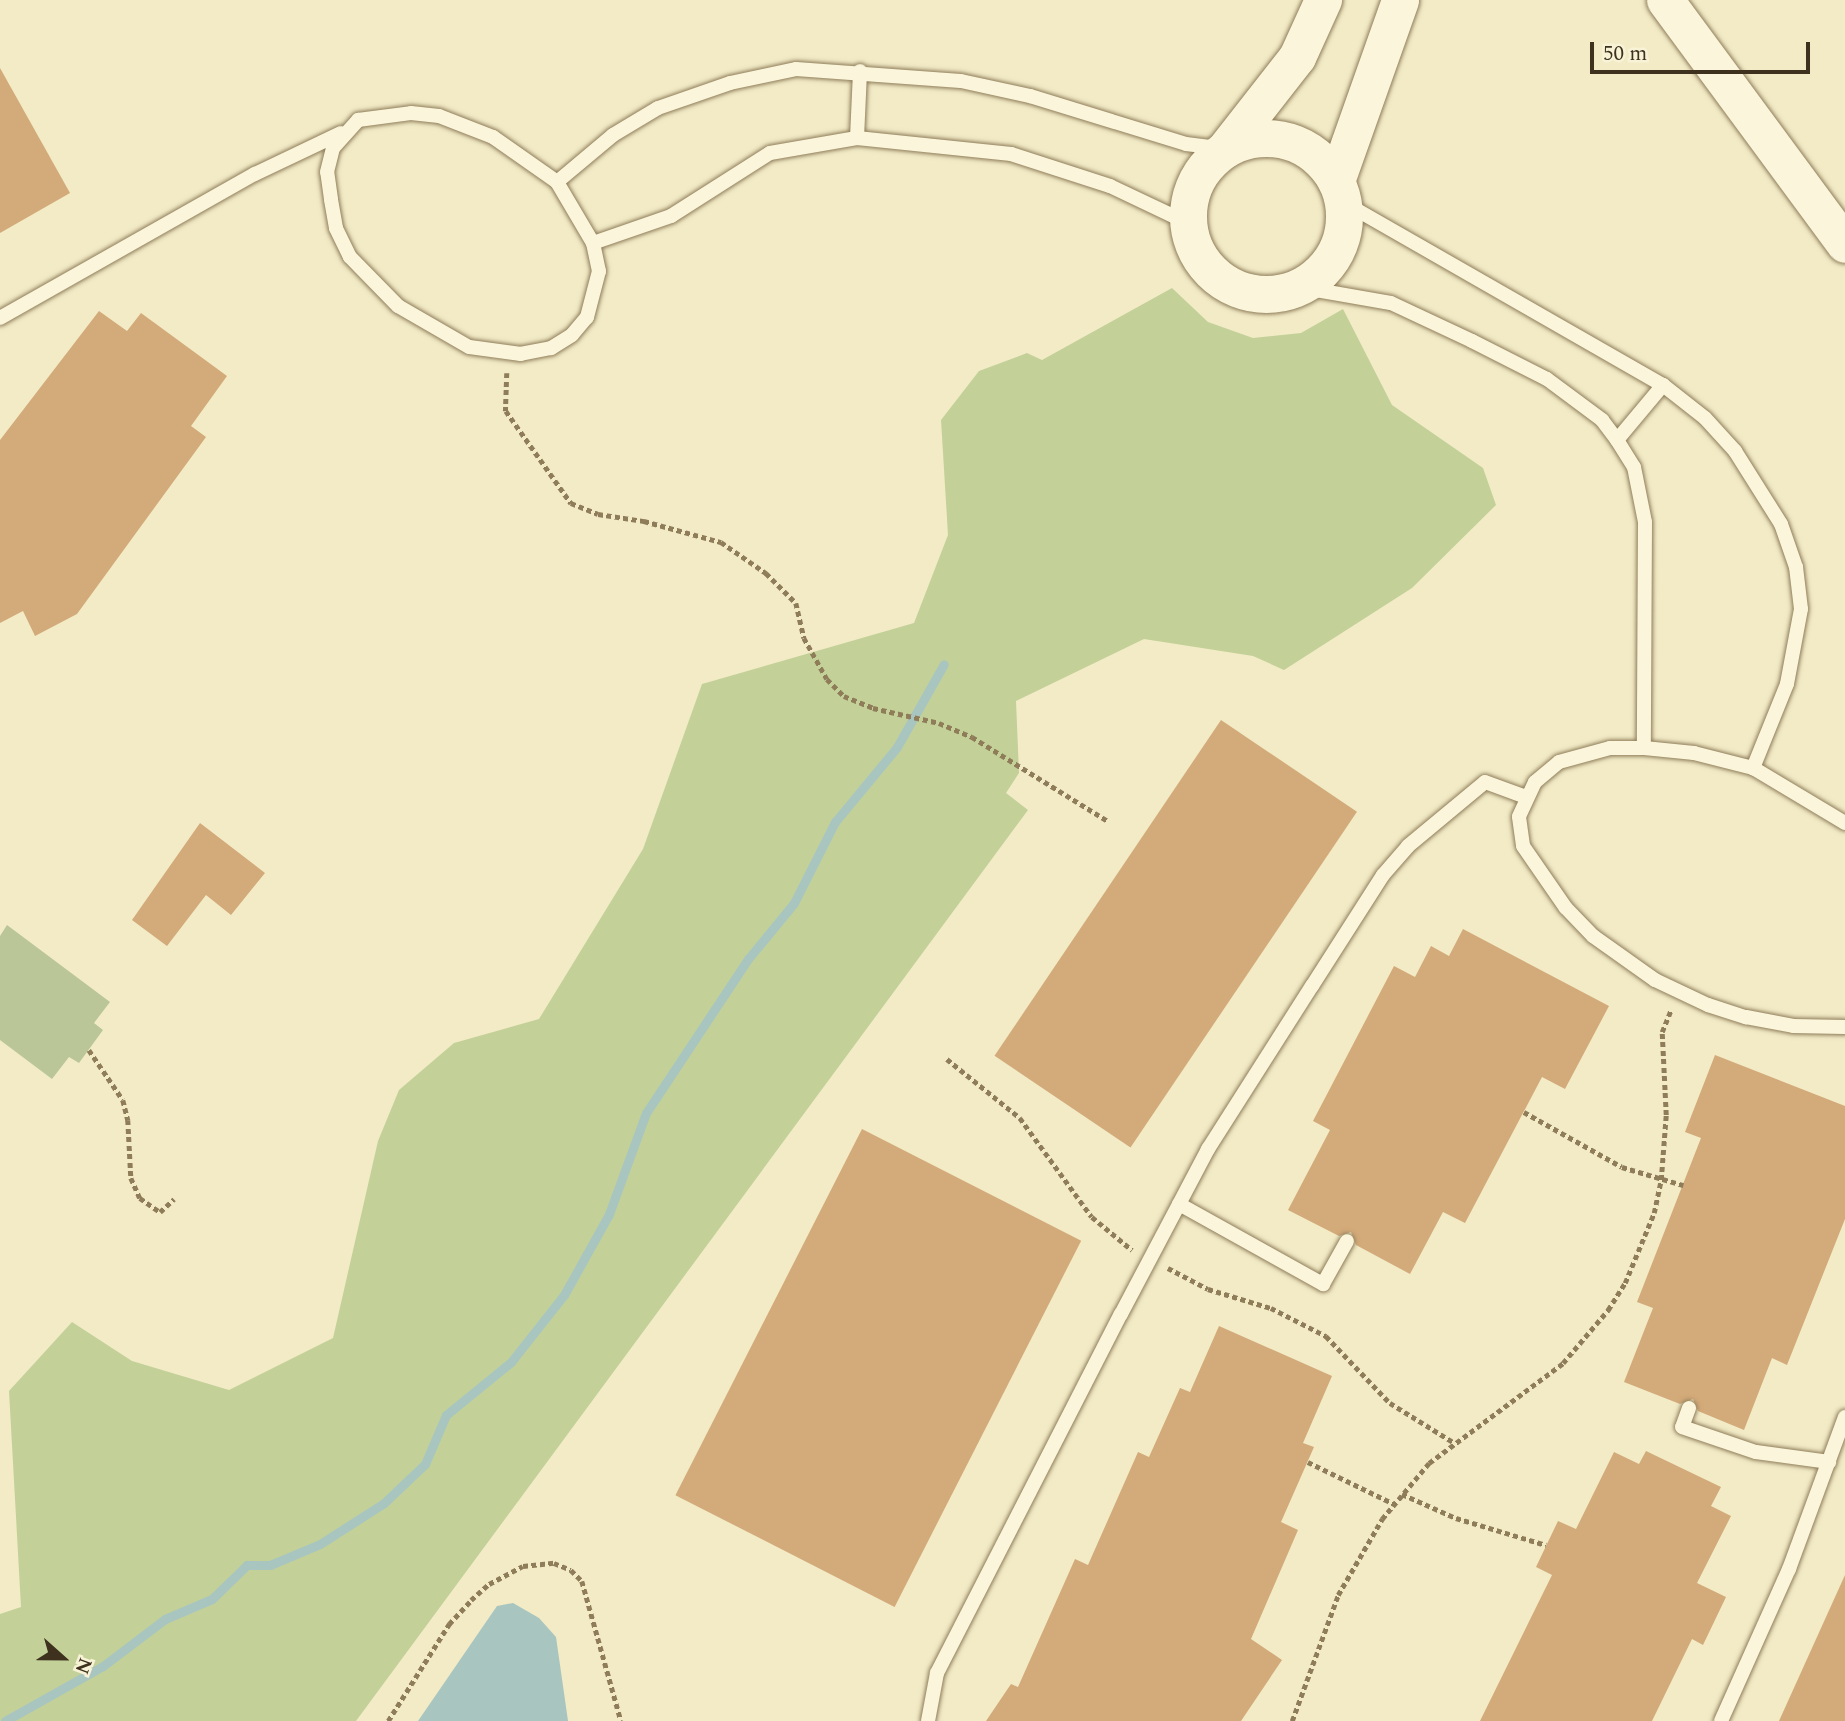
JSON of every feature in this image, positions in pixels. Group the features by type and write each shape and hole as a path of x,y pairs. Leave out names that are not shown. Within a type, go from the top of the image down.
{"main road":[{"path":"1323,0 1297,57 1225,149 1197,179 1188,223 1205,265 1227,284 1268,294 1298,287 1327,265 1342,235 1340,192 1399,0"},
{"path":"1665,0 1845,244"},
{"path":"1225,149 1247,140 1282,139 1315,155 1340,192"}],"lane":[{"path":"557,182 613,135 658,108 730,83 796,69 860,71 961,81 1019,93 1186,144 1225,149"},
{"path":"856,138 860,71"},
{"path":"0,318 255,174 342,132 358,120 383,114 439,116 493,137 557,182 593,243 599,271 587,317 572,335 551,348 508,353 469,347 419,321 350,257 336,228 327,172 342,132"},
{"path":"593,243 671,216 770,152 856,138 1012,154 1110,186 1188,223"},
{"path":"1340,192 1663,385 1705,418 1735,451 1781,524 1796,567 1801,609 1796,650 1753,768"},
{"path":"1298,287 1391,303 1472,341 1547,379 1581,402 1617,440 1633,467 1645,522 1644,748"},
{"path":"1617,440 1663,385"},
{"path":"1845,823 1753,768 1694,753 1644,748 1578,754 1559,762 1535,782 1526,797 1520,817 1523,846 1540,875 1593,936 1679,994 1746,1017 1793,1026 1845,1027"},
{"path":"928,1721 937,1673 1208,1149 1383,875 1408,846 1485,782 1526,797"},
{"path":"1179,1204 1322,1284 1347,1241"},
{"path":"1689,1408 1682,1427 1756,1452 1829,1462"},
{"path":"1721,1721 1789,1569 1845,1417"}],"path":[{"path":"508,353 506,411 571,503 598,514 644,521 721,542 765,573 796,603 804,638 827,679 844,696 873,708 939,723 972,737 1108,821"},
{"path":"1292,1721 1338,1595 1394,1504 1453,1442 1563,1363 1608,1310 1641,1248 1661,1180 1666,1115 1662,1032 1679,994"},
{"path":"89,1050 122,1100 128,1119 131,1178 140,1198 160,1212 174,1199"},
{"path":"947,1059 1020,1118 1106,1232 1208,1289 1271,1308 1326,1336 1390,1403 1453,1442"},
{"path":"1524,1112 1622,1167 1683,1185"},
{"path":"1308,1462 1394,1504"},
{"path":"1402,1494 1456,1518 1546,1545"},
{"path":"388,1721 449,1624 471,1600 489,1584 523,1566 554,1563 571,1570 582,1581 621,1721"}],"green space":[{"path":"1172,288 1208,322 1253,338 1301,333 1343,309 1392,405 1483,468 1496,505 1412,588 1284,670 1253,656 1144,639 1016,701 1019,773 1006,793 1028,810 356,1721 0,1721 0,1614 21,1607 9,1391 72,1322 132,1361 229,1390 333,1338 378,1141 399,1090 454,1043 539,1019 643,849 702,684 914,623 948,535 941,420 979,371 1027,353 1042,360"},
{"path":"7,925 110,1002 94,1023 103,1030 79,1063 69,1057 52,1079 0,1040 0,936"}],"water":[{"path":"513,1603 539,1618 556,1637 568,1721 418,1721 497,1606"}],"building":[{"path":"0,68 70,193 0,233"},
{"path":"99,311 127,331 141,313 227,376 191,426 206,437 77,614 35,636 23,611 0,623 0,440"},
{"path":"1221,720 1357,812 1130,1147 995,1056"},
{"path":"200,823 265,873 231,915 206,895 167,946 132,920"},
{"path":"1463,929 1609,1006 1565,1089 1542,1077 1465,1223 1443,1212 1410,1274 1356,1245 1351,1232 1339,1236 1288,1210 1330,1130 1313,1121 1394,966 1415,977 1431,946 1449,956"},
{"path":"1715,1055 1845,1106 1845,1219 1787,1365 1772,1358 1744,1430 1698,1411 1693,1399 1680,1404 1624,1382 1653,1308 1637,1302 1701,1138 1685,1132"},
{"path":"862,1129 1081,1241 895,1607 675,1495"},
{"path":"1219,1326 1332,1376 1303,1443 1314,1447 1281,1522 1298,1530 1251,1639 1282,1660 1241,1721 986,1721 1011,1684 1018,1687 1075,1559 1088,1565 1138,1452 1149,1457 1180,1388 1190,1392"},
{"path":"1646,1451 1721,1487 1711,1506 1731,1516 1697,1583 1726,1597 1703,1645 1692,1639 1652,1721 1480,1721 1552,1575 1536,1567 1558,1521 1576,1529 1614,1452 1639,1464"},
{"path":"1845,1575 1845,1721 1779,1721"}],"waterway":[{"path":"5,1721 103,1666 165,1619 212,1599 247,1565 270,1565 320,1544 384,1503 425,1464 446,1415 511,1362 564,1295 609,1214 646,1113 748,959 794,903 835,822 897,747 944,664"}]}
